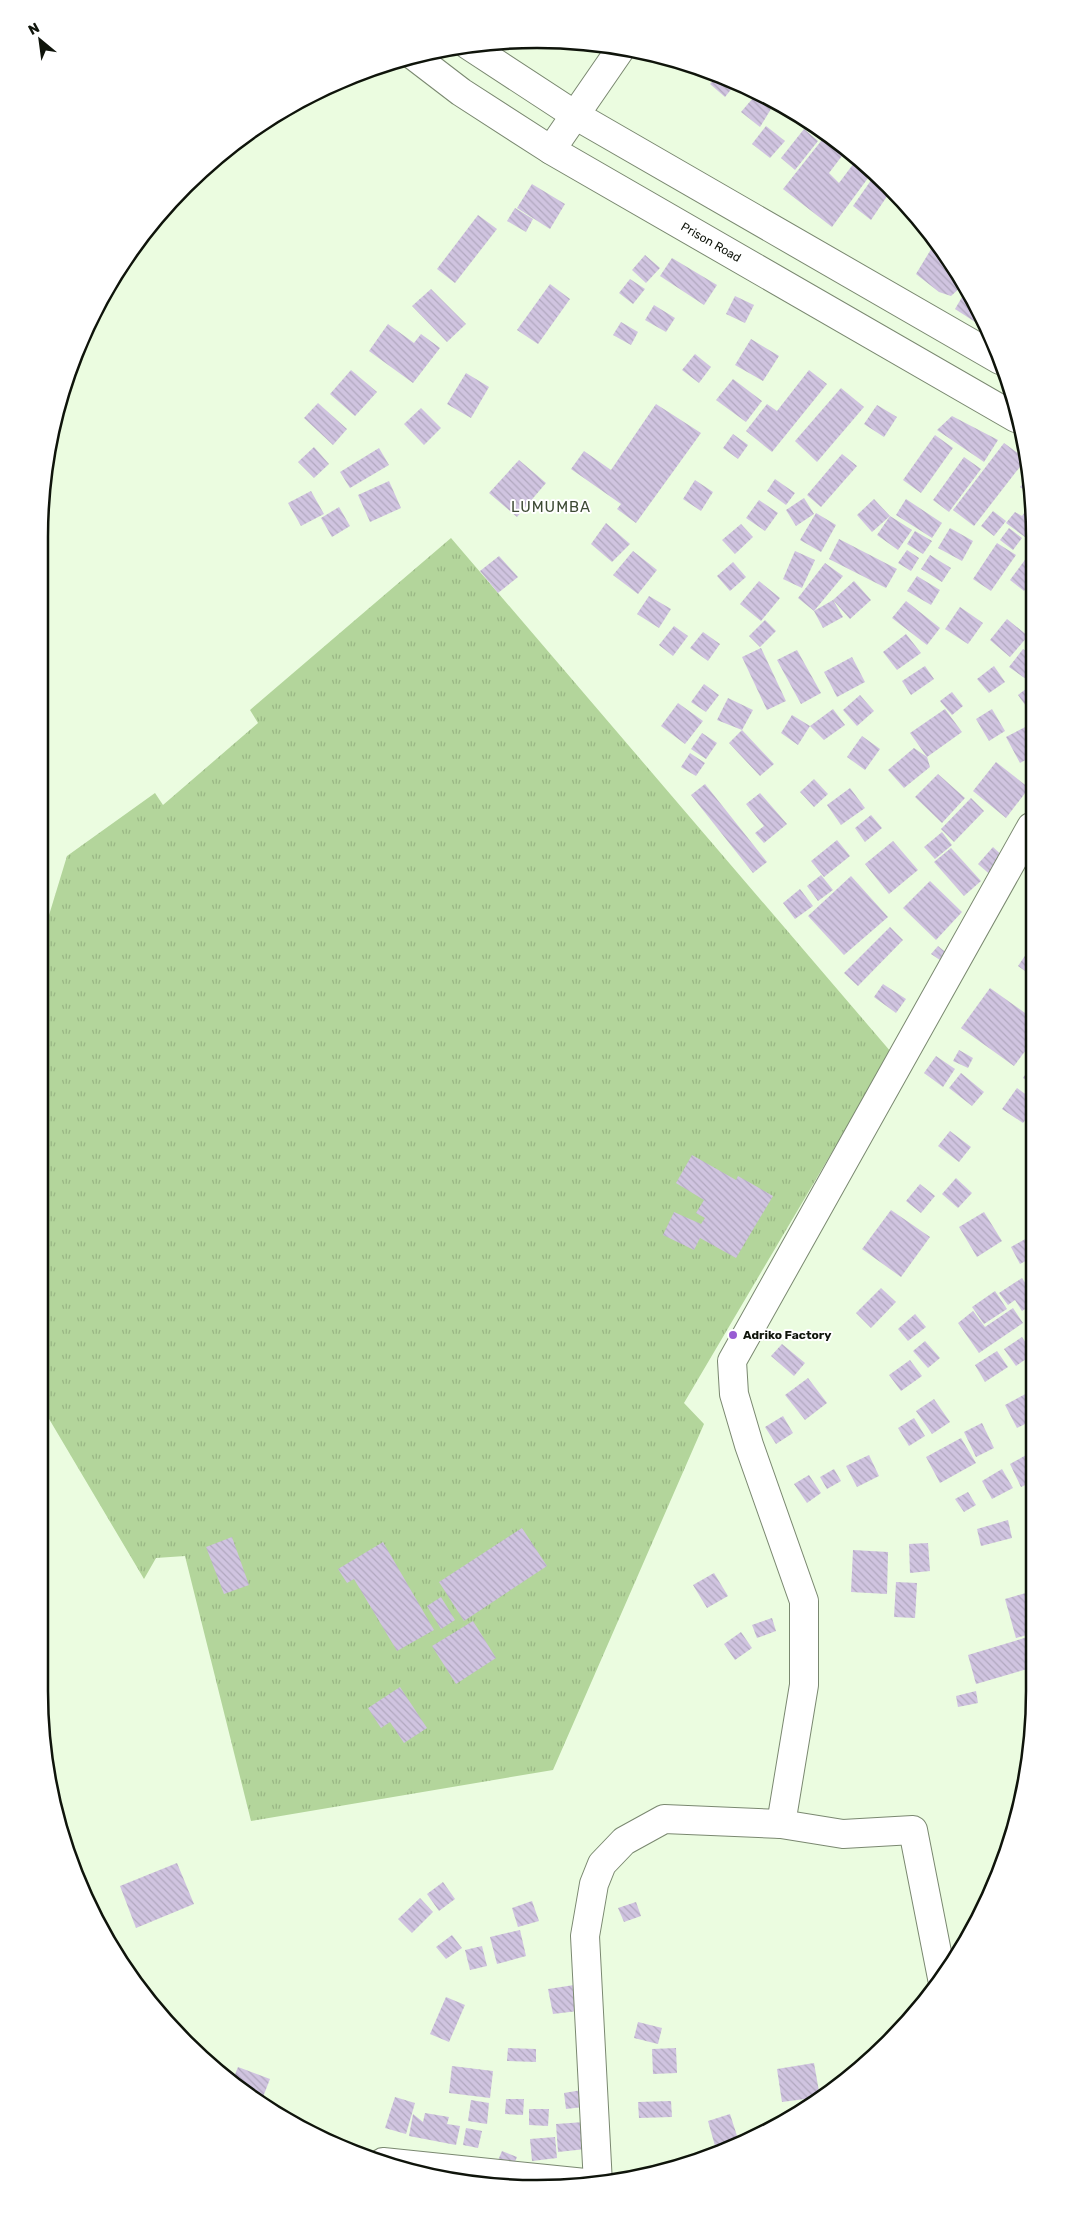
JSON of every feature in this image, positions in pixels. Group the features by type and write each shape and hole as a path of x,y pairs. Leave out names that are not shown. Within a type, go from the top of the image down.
{"street":[{"path":"477,52 575,115 990,354"},
{"path":"551,150 617,55"},
{"name":"Prison Road","path":"421,61 461,92 551,150 1010,415"},
{"path":"781,1824 804,1685 804,1601 734,1394 732,1361 1026,836"},
{"path":"596,2175 585,1936 594,1884 602,1864 624,1841 664,1819 781,1824 843,1834 913,1830 940,1966"},
{"path":"425,2166 549,2179"}],"green space":[{"path":"451,538 891,1052 684,1403 704,1424 553,1770 251,1821 185,1556 156,1558 144,1579 48,1417 48,918 67,856 155,793 163,805 258,723 250,710"}],"building":[{"path":"713,81 732,88 725,97 710,84"},
{"path":"753,98 771,109 760,127 741,112"},
{"path":"766,126 785,141 770,158 752,144"},
{"path":"804,129 818,141 795,170 781,158"},
{"path":"822,140 842,156 829,173 839,183 853,164 868,178 832,227 783,189"},
{"path":"871,180 887,196 871,220 853,206"},
{"path":"532,184 565,204 550,229 517,208"},
{"path":"515,208 533,219 526,232 507,221"},
{"path":"478,215 497,229 455,283 437,269"},
{"path":"931,249 958,289 951,296 939,292 916,274"},
{"path":"645,255 660,268 646,283 632,270"},
{"path":"672,258 717,285 704,305 660,276"},
{"path":"630,279 645,289 633,304 619,293"},
{"path":"550,284 570,299 538,344 517,330"},
{"path":"431,289 466,324 447,342 412,306"},
{"path":"735,296 754,305 745,323 726,314"},
{"path":"962,296 976,323 955,309"},
{"path":"654,305 675,318 666,332 645,320"},
{"path":"621,322 638,332 631,345 613,335"},
{"path":"388,324 414,343 421,334 440,348 413,383 369,351"},
{"path":"751,339 779,356 763,381 735,365"},
{"path":"695,354 711,367 699,383 682,370"},
{"path":"351,370 377,392 355,416 330,394"},
{"path":"809,370 827,384 772,452 746,431 767,404 777,411"},
{"path":"466,373 489,387 471,418 447,404"},
{"path":"733,379 762,401 746,422 716,400"},
{"path":"841,388 864,407 817,462 795,441"},
{"path":"318,403 347,429 333,445 304,418"},
{"path":"656,404 701,433 636,523 617,509 621,504 571,469 584,451 611,470"},
{"path":"877,405 897,417 884,437 864,424"},
{"path":"421,408 441,428 424,445 404,424"},
{"path":"952,416 998,440 984,462 937,430"},
{"path":"733,434 748,445 738,459 723,448"},
{"path":"935,435 953,448 921,493 903,480"},
{"path":"1004,443 1018,453 1020,467 974,526 953,510"},
{"path":"314,447 329,464 314,478 298,462"},
{"path":"379,448 389,465 350,488 340,472"},
{"path":"842,454 857,466 821,507 807,495"},
{"path":"964,457 981,469 949,512 933,500"},
{"path":"519,460 546,483 517,517 489,493"},
{"path":"775,479 795,493 786,505 767,491"},
{"path":"695,480 713,492 701,511 683,499"},
{"path":"389,481 401,508 370,522 358,495"},
{"path":"311,491 324,514 301,526 288,503"},
{"path":"804,498 814,514 796,526 786,510"},
{"path":"874,499 890,516 872,532 857,515"},
{"path":"906,499 942,523 932,538 896,515"},
{"path":"759,500 778,513 765,531 746,518"},
{"path":"339,507 350,526 332,537 321,518"},
{"path":"993,511 1006,521 994,536 981,526"},
{"path":"1015,512 1022,516 1024,513 1026,538 1006,523"},
{"path":"816,513 836,525 821,552 800,540"},
{"path":"890,516 912,530 898,550 877,535"},
{"path":"606,523 630,544 612,562 591,544"},
{"path":"741,524 753,537 735,554 722,540"},
{"path":"950,528 973,541 962,561 938,548"},
{"path":"1009,528 1022,538 1013,550 1000,540"},
{"path":"915,531 932,541 923,554 907,544"},
{"path":"839,539 897,569 886,588 829,559"},
{"path":"997,543 1016,555 991,591 973,579"},
{"path":"907,550 919,558 911,571 898,563"},
{"path":"633,551 657,570 638,594 613,575"},
{"path":"795,551 815,560 802,588 783,579"},
{"path":"930,555 951,568 942,582 921,569"},
{"path":"499,556 518,577 498,593 480,571"},
{"path":"1026,558 1026,588 1024,591 1010,580"},
{"path":"733,562 746,577 730,591 717,576"},
{"path":"825,563 843,576 814,611 798,598"},
{"path":"917,576 940,590 931,605 907,591"},
{"path":"759,581 780,598 761,621 740,604"},
{"path":"854,581 871,600 850,619 833,600"},
{"path":"649,596 671,609 659,628 637,614"},
{"path":"833,600 843,617 823,628 814,611"},
{"path":"906,601 940,628 927,645 892,618"},
{"path":"960,607 983,623 968,644 945,629"},
{"path":"1007,619 1026,634 1026,638 1010,657 990,640"},
{"path":"765,620 776,631 760,647 749,636"},
{"path":"674,626 688,636 673,656 659,645"},
{"path":"703,632 720,644 708,661 690,648"},
{"path":"906,634 921,653 897,670 883,652"},
{"path":"761,648 786,701 767,710 742,657"},
{"path":"1023,649 1026,651 1026,679 1009,667"},
{"path":"797,650 821,693 801,704 777,660"},
{"path":"852,657 865,682 837,697 824,672"},
{"path":"925,666 934,679 911,695 902,681"},
{"path":"994,666 1005,682 989,693 977,679"},
{"path":"704,684 719,695 706,712 691,702"},
{"path":"1026,689 1026,706 1018,695"},
{"path":"952,692 963,706 952,715 940,701"},
{"path":"860,695 874,711 857,726 843,710"},
{"path":"728,698 753,710 742,730 717,720"},
{"path":"678,703 703,721 685,744 661,726"},
{"path":"833,709 845,725 824,740 810,726"},
{"path":"945,709 962,732 927,757 910,733"},
{"path":"992,709 1005,731 989,741 976,719"},
{"path":"792,715 810,726 798,745 781,733"},
{"path":"1026,727 1026,760 1020,763 1006,737"},
{"path":"742,730 774,764 760,776 729,743"},
{"path":"702,733 717,743 706,759 691,749"},
{"path":"862,736 880,749 865,770 847,757"},
{"path":"914,748 927,757 930,767 904,788 888,770"},
{"path":"690,753 705,763 696,776 681,767"},
{"path":"996,762 1026,786 1026,792 1006,818 973,791"},
{"path":"938,774 965,798 942,823 915,797"},
{"path":"814,779 828,794 814,807 800,792"},
{"path":"705,784 767,862 753,873 691,795"},
{"path":"850,788 865,808 841,825 827,805"},
{"path":"760,793 787,824 764,843 755,833 764,826 746,804"},
{"path":"971,798 984,811 954,842 941,829"},
{"path":"871,815 882,828 865,842 855,828"},
{"path":"942,832 952,845 935,859 924,847"},
{"path":"837,840 850,856 824,877 811,861"},
{"path":"893,841 918,870 889,894 865,864"},
{"path":"993,847 1008,861 994,878 978,864"},
{"path":"951,848 981,881 964,896 934,862"},
{"path":"821,875 833,890 818,901 807,886"},
{"path":"851,876 888,917 844,955 808,916"},
{"path":"930,881 962,912 936,940 903,908"},
{"path":"800,889 813,906 795,919 783,903"},
{"path":"890,927 903,940 858,986 844,973"},
{"path":"938,946 949,955 943,962 931,954"},
{"path":"1026,954 1026,972 1018,966"},
{"path":"883,984 906,999 896,1013 874,997"},
{"path":"990,988 1026,1014 1026,1050 1014,1066 961,1028"},
{"path":"959,1050 973,1058 968,1068 953,1061"},
{"path":"936,1056 955,1069 943,1087 924,1073"},
{"path":"961,1073 984,1092 972,1106 949,1088"},
{"path":"1017,1088 1026,1095 1026,1119 1023,1123 1002,1109"},
{"path":"950,1131 971,1147 959,1162 938,1146"},
{"path":"692,1155 736,1180 738,1176 773,1196 736,1258 700,1238 694,1250 663,1235 674,1212 701,1224 705,1218 696,1213 704,1200 676,1183"},
{"path":"956,1178 972,1193 958,1208 942,1194"},
{"path":"920,1184 935,1196 921,1213 906,1201"},
{"path":"891,1210 930,1237 901,1277 862,1249"},
{"path":"984,1212 1002,1241 977,1257 959,1227"},
{"path":"1026,1239 1026,1261 1020,1264 1011,1247"},
{"path":"1022,1278 1026,1284 1026,1308 1022,1311 1015,1300 1008,1305 999,1293"},
{"path":"881,1288 896,1302 871,1328 856,1313"},
{"path":"995,1291 1007,1309 984,1324 972,1307"},
{"path":"1013,1308 1023,1323 979,1353 958,1323 973,1311 985,1327"},
{"path":"915,1314 926,1327 908,1341 898,1329"},
{"path":"1022,1337 1026,1343 1026,1359 1016,1366 1004,1349"},
{"path":"925,1341 940,1358 928,1368 913,1351"},
{"path":"782,1344 805,1363 794,1376 771,1356"},
{"path":"997,1351 1008,1367 985,1382 975,1365"},
{"path":"910,1360 922,1376 901,1391 889,1375"},
{"path":"808,1378 827,1403 805,1420 785,1395"},
{"path":"1026,1394 1026,1424 1017,1428 1005,1405"},
{"path":"934,1399 950,1422 932,1434 916,1411"},
{"path":"783,1416 793,1433 776,1444 765,1427"},
{"path":"914,1418 925,1436 909,1446 898,1428"},
{"path":"982,1423 994,1448 976,1457 964,1432"},
{"path":"961,1438 976,1463 940,1483 926,1457"},
{"path":"869,1455 879,1476 857,1487 846,1466"},
{"path":"1026,1455 1026,1485 1021,1487 1010,1464"},
{"path":"834,1469 841,1481 827,1489 820,1477"},
{"path":"1002,1469 1013,1488 992,1499 982,1481"},
{"path":"809,1475 821,1493 807,1503 794,1484"},
{"path":"968,1492 976,1505 964,1512 955,1499"},
{"path":"1008,1520 1012,1538 981,1546 977,1529"},
{"path":"522,1528 547,1566 464,1621 439,1582"},
{"path":"232,1537 249,1585 224,1594 206,1547"},
{"path":"383,1542 434,1630 397,1651 354,1579 347,1583 338,1569"},
{"path":"928,1543 930,1571 910,1573 909,1544"},
{"path":"853,1550 888,1552 887,1594 851,1592"},
{"path":"714,1573 728,1596 707,1608 693,1585"},
{"path":"896,1582 917,1583 915,1618 894,1617"},
{"path":"1026,1593 1026,1635 1016,1638 1005,1599"},
{"path":"441,1597 455,1620 441,1629 427,1606"},
{"path":"772,1618 776,1631 757,1638 752,1625"},
{"path":"473,1621 496,1658 456,1684 432,1646"},
{"path":"741,1632 752,1648 735,1660 724,1644"},
{"path":"1026,1638 1026,1669 976,1684 968,1655"},
{"path":"400,1687 427,1728 404,1743 390,1722 381,1728 368,1708"},
{"path":"976,1691 978,1703 958,1707 956,1696"},
{"path":"177,1863 194,1904 136,1928 120,1886"},
{"path":"443,1882 455,1899 439,1911 427,1894"},
{"path":"420,1898 433,1912 412,1933 398,1919"},
{"path":"532,1901 539,1921 518,1927 512,1908"},
{"path":"636,1902 641,1916 624,1922 618,1908"},
{"path":"520,1930 526,1956 497,1964 490,1937"},
{"path":"452,1935 462,1948 446,1959 436,1947"},
{"path":"482,1946 487,1966 470,1970 465,1950"},
{"path":"574,1985 578,2011 553,2014 548,1989"},
{"path":"446,1997 465,2005 449,2042 430,2034"},
{"path":"638,2022 662,2028 658,2044 634,2038"},
{"path":"508,2048 536,2049 536,2062 507,2061"},
{"path":"676,2048 677,2073 653,2074 652,2049"},
{"path":"814,2063 819,2089 805,2099 782,2102 777,2069"},
{"path":"452,2066 493,2071 490,2098 449,2093"},
{"path":"238,2067 270,2079 263,2096 239,2078 235,2075"},
{"path":"582,2090 583,2107 566,2109 564,2093"},
{"path":"395,2097 415,2103 406,2134 385,2128"},
{"path":"506,2099 524,2099 523,2115 505,2114"},
{"path":"471,2100 489,2103 487,2124 468,2121"},
{"path":"671,2101 672,2117 639,2118 638,2102"},
{"path":"529,2109 549,2109 548,2126 529,2125"},
{"path":"425,2113 449,2117 447,2124 460,2126 456,2145 409,2136 413,2114 423,2122"},
{"path":"730,2114 737,2136 715,2146 708,2121"},
{"path":"584,2122 586,2149 558,2152 556,2124"},
{"path":"466,2128 482,2131 478,2148 463,2145"},
{"path":"555,2137 557,2158 532,2161 530,2139"},
{"path":"502,2151 517,2157 511,2171 496,2165"}],"place":[{"name":"Adriko Factory","path":"733,1335"}],"district":[{"name":"LUMUMBA","path":"551,507"}]}
